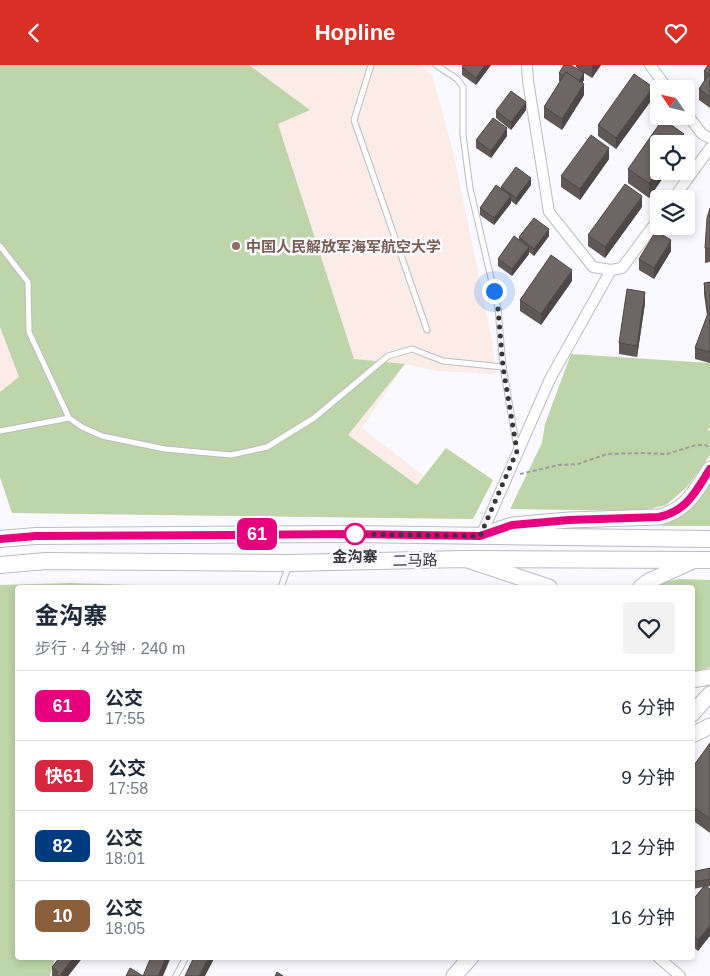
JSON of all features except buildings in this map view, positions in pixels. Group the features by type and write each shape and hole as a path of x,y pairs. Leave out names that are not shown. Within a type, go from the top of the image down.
{"main road":[{"path":"480,536 512,525 569,520 659,517 671,514 683,507 691,498 710,469"},
{"name":"二马路","path":"0,539 36,536 351,534 710,539"},
{"path":"174,535 174,562"},
{"path":"463,559 543,585"},
{"name":"二马路","path":"0,565 46,561 290,563 463,559 702,560"},
{"path":"643,585 648,581 702,560"},
{"path":"695,680 710,677"},
{"path":"695,711 710,694"},
{"path":"695,734 710,727"},
{"path":"454,976 468,960"}],"street":[{"path":"527,65 549,212 593,267 622,268 650,229"},
{"path":"650,65 661,80"},
{"path":"695,125 702,134 710,138"},
{"path":"679,190 710,147"},
{"path":"480,536 550,379 611,269"},
{"path":"661,960 680,976"}],"lane":[{"path":"370,65 354,120 427,330"},
{"path":"436,65 457,79 463,87 463,135 470,188 498,309 503,367 517,451"},
{"path":"0,246 28,282 29,332 69,418 82,427 102,436 165,449 231,455 267,447 314,418 388,356 412,349 443,361 503,367"},
{"path":"0,431 69,418"},
{"path":"282,585 290,563"},
{"path":"176,976 184,960"}],"path":[{"path":"519,474 559,465 578,464 607,454 667,454 696,445 705,445 710,448"}],"shaded area":[{"name":"中国人民解放军海军航空大学","path":"0,65 420,65 432,75 453,151 492,340 496,374 437,371 405,364 362,428 424,476 446,448 493,480 473,519 12,513 0,477"}],"green space":[{"name":"中国人民解放军海军航空大学","path":"0,65 249,65 310,110 278,124 354,359 405,364 348,435 417,485 446,448 493,480 473,519 12,513 0,477 0,392 19,377 0,327"},
{"path":"571,354 710,363 710,427 708,430 710,431 710,455 687,487 666,505 642,511 510,509 542,443 545,424"},
{"path":"710,484 710,526 661,526 688,509 700,498"},
{"path":"679,579 710,580 710,667 695,673 695,585 654,585"},
{"path":"71,583 136,585 15,585 15,960 54,960 50,976 0,976 0,585"}],"bus line":[{"name":"61","path":"0,539 36,536 351,534 480,536 512,525 569,520 659,517 671,514 683,507 691,498 710,469"}],"place":[{"name":"中国人民解放军海军航空大学","path":"236,246"},
{"name":"金沟寨","path":"355,534"}],"route":[{"path":"355,534 351,534 480,536 517,451 503,367 498,309 494,291"}]}
